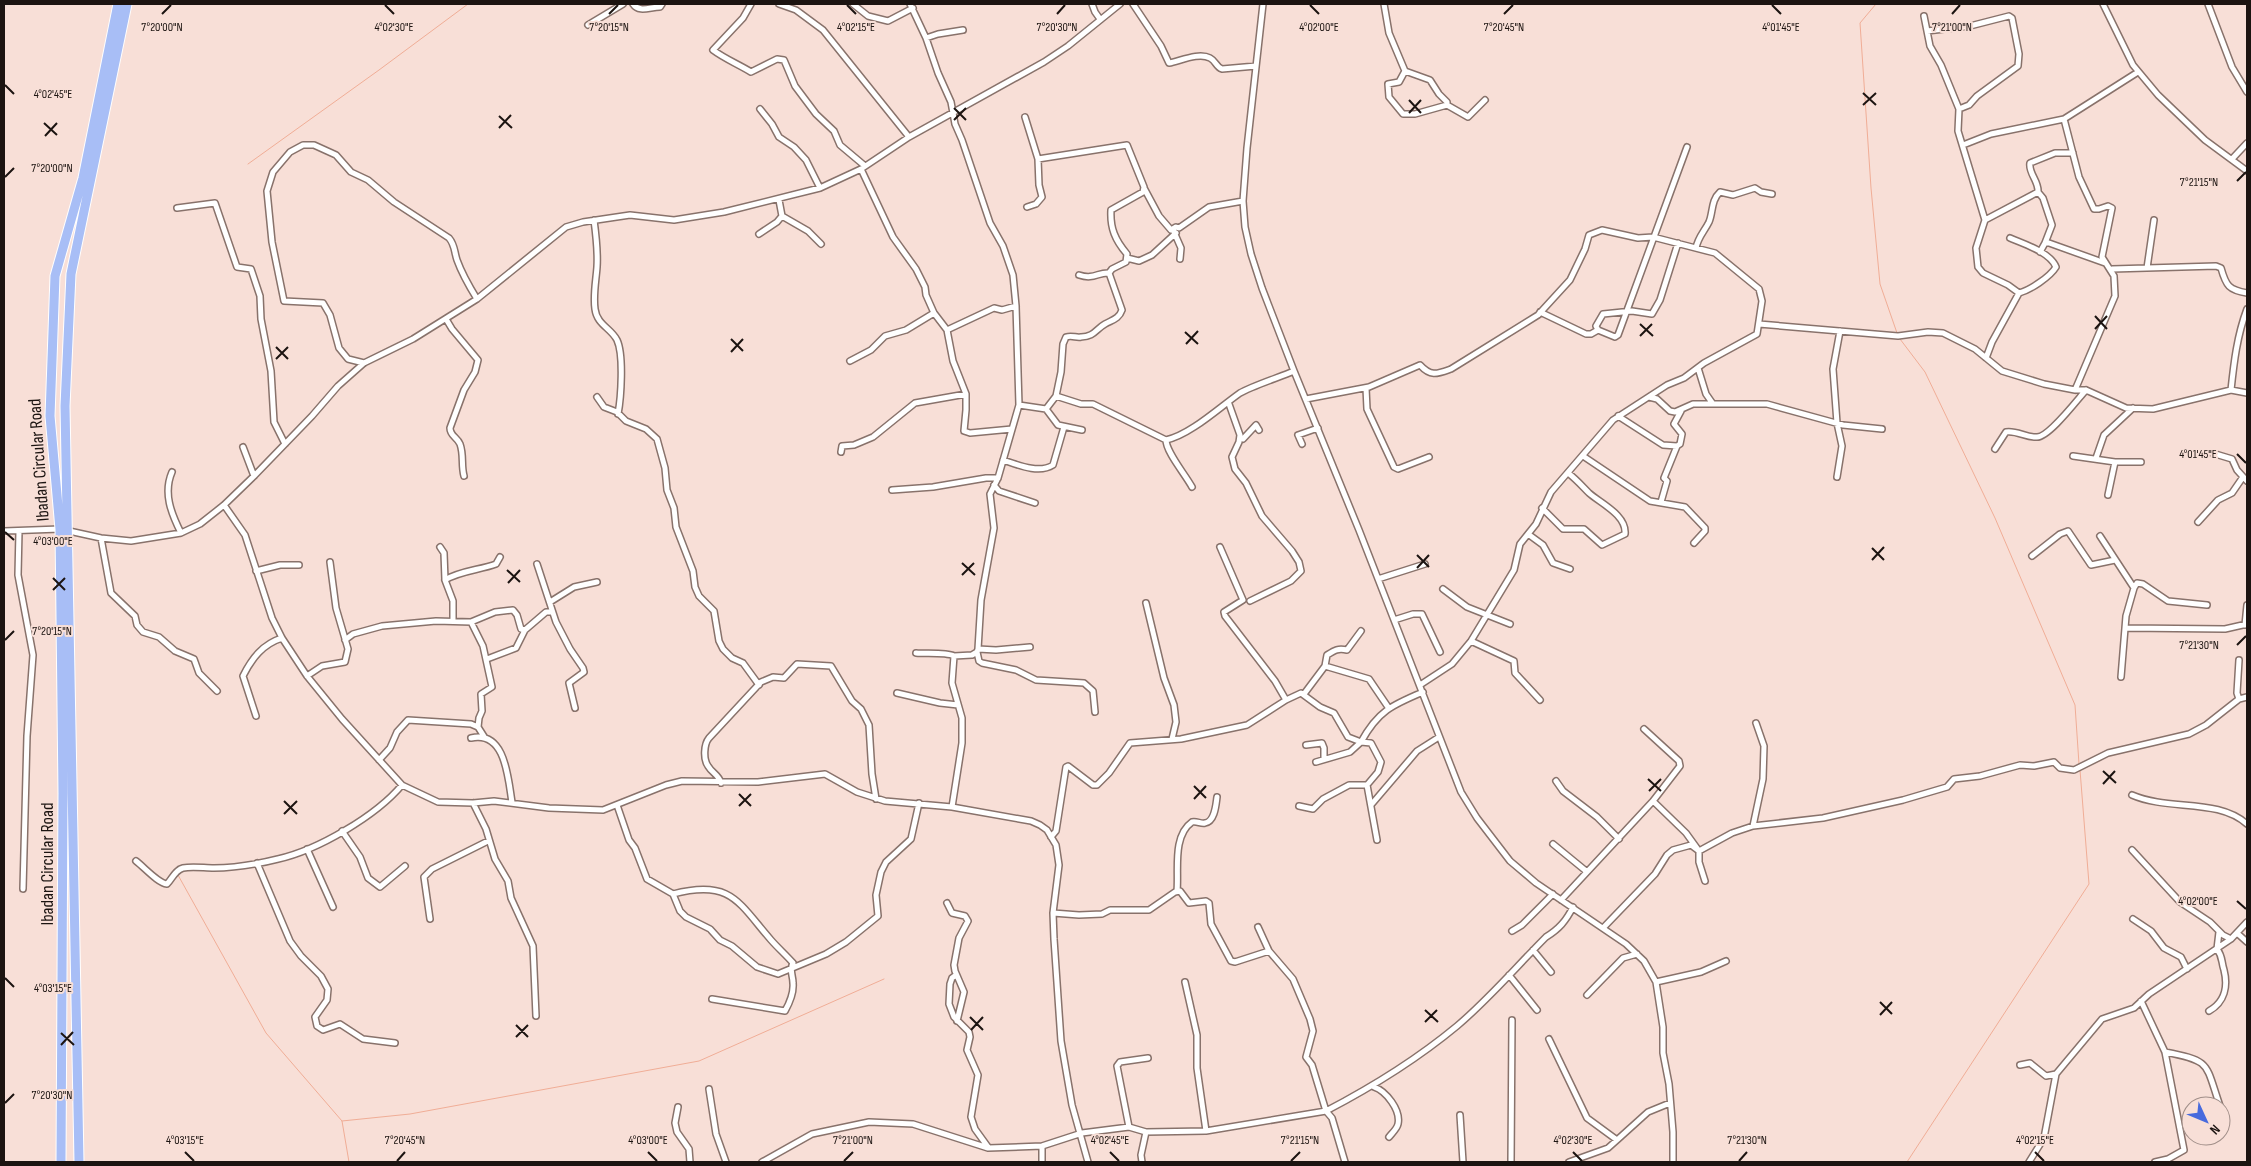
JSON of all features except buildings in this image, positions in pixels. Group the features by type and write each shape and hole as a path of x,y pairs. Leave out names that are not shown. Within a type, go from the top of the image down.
{"highway":[{"name":"Ibadan Circular Road","path":"79,1162 64,530 50,416 55,276 83,178 118,4"},
{"name":"Ibadan Circular Road","path":"61,1162 65,406 71,274 127,4"}],"street":[{"path":"588,25 623,4"},
{"path":"632,4 635,8 640,9 660,7 662,4"},
{"path":"751,4 743,18 712,50 729,62 740,65 751,72 777,60 784,60 795,86 816,114 834,131 840,145 863,168 893,237 925,287 926,295 934,313 947,330 953,362 966,394 963,426 966,433 1012,430"},
{"path":"779,4 796,10 823,30 909,137"},
{"path":"853,4 868,16 888,21 912,6 950,102 952,114 990,223 1003,246 1010,268 1016,306 1019,405 1004,460 990,494 994,528 981,606 979,661 1016,670 1030,679 1067,681 1088,685 1093,691 1094,712"},
{"path":"1092,4 1100,19"},
{"path":"4,531 64,530 101,538 131,541 181,532 200,524 224,505 254,476 338,386 364,364 446,319 477,299 566,227 594,220 630,215 674,220 779,200 820,188 863,168 909,137 1052,57 1120,4"},
{"path":"1133,4 1161,46 1169,63 1205,57 1211,58 1218,68 1222,69 1256,66"},
{"path":"1263,4 1243,201 1245,227 1262,288 1420,684 1461,792 1477,818 1510,861 1637,954 1656,982 1664,1027 1663,1053 1669,1084 1673,1132 1673,1162"},
{"path":"1384,4 1389,33 1405,71 1430,80 1447,102 1447,105 1468,117 1485,100"},
{"path":"2103,4 2138,72 2158,95 2205,140 2247,171"},
{"path":"2208,4 2232,66 2247,92"},
{"path":"1924,16 1930,46 1941,64 1959,109 1958,131 1985,220 1976,248 1978,267 1983,273 2008,285 2019,293"},
{"path":"1927,31 1970,26 2006,16 2012,18 2019,54 2018,66 1969,104 1959,109"},
{"path":"926,38 963,30"},
{"path":"1405,71 1398,82 1388,84 1389,97 1403,114 1415,114 1447,105"},
{"path":"1963,145 1991,134 2064,118 2138,72"},
{"path":"760,109 772,124 779,137 794,147 806,160 820,188"},
{"path":"1025,117 1038,159 1039,185 1042,197 1036,204 1027,207"},
{"path":"2064,118 2079,177 2094,209 2108,206 2112,208 2102,257 2105,263"},
{"path":"2232,159 2247,143"},
{"path":"364,364 348,359 339,348 330,315 323,303 284,301 272,242 267,192 273,172 290,152 303,145 314,145 336,155 351,172 368,180 394,202 449,238 455,246 456,256 464,278 477,299"},
{"path":"1038,159 1127,145 1144,181 1143,192 1111,210 1110,222 1116,240 1127,254 1126,262 1112,269 1109,274 1087,278 1079,275"},
{"path":"1540,312 1586,334 1591,334 1598,330 1615,336 1618,335 1687,147"},
{"path":"2040,252 2052,224 2043,198 2038,192 2037,184 2029,167 2030,163 2055,153 2073,153"},
{"path":"1144,188 1160,216 1174,232 1181,248 1180,259"},
{"path":"1696,248 1698,239 1710,221 1711,209 1720,192 1733,195 1755,188 1761,192 1772,194"},
{"path":"1985,220 2038,192"},
{"path":"779,200 782,216 808,232 821,244"},
{"path":"1127,258 1140,260 1152,255 1174,232 1176,227 1180,228 1209,207 1243,201"},
{"path":"177,208 215,203 238,267 251,269 260,296 260,319 271,371 274,422 285,444"},
{"path":"759,234 777,222 782,216"},
{"path":"594,220 597,266 594,284 595,310 600,323 617,340 619,347 622,380 618,414"},
{"path":"2147,268 2154,220"},
{"path":"1306,399 1366,388 1420,365 1427,373 1436,374 1451,369 1540,312 1570,280 1585,249 1589,235 1602,230 1638,238 1653,237 1715,253 1759,289 1762,301 1757,334 1714,357 1618,416 1605,428 1583,456 1550,492 1536,524 1520,544 1514,570 1486,613 1471,641 1452,664 1420,684"},
{"path":"1986,358 1992,342 2019,293 2027,291 2038,284 2056,267 2055,263 2040,252 2010,238"},
{"path":"1598,330 1596,326 1600,316 1603,314 1625,312 1652,314 1660,300 1678,243"},
{"path":"2045,243 2066,248 2105,263 2112,269 2216,266 2221,268 2228,286 2234,291 2247,293"},
{"path":"2075,390 2115,296 2112,269"},
{"path":"1046,409 1056,396 1061,372 1063,344 1066,337 1081,338 1097,332 1103,325 1118,318 1121,314 1122,310 1109,274"},
{"path":"947,330 994,308 1002,310 1016,306"},
{"path":"2231,390 2235,351 2240,326 2247,309"},
{"path":"850,361 871,350 885,336 906,330 934,313"},
{"path":"446,319 478,360 475,372 464,390 450,428 450,434 460,444 463,456 461,465 464,476"},
{"path":"1759,324 1898,336 1928,332 1943,333 1975,349 2002,371 2017,377 2075,390 2086,390 2126,408 2153,409 2231,390 2247,393"},
{"path":"1837,477 1842,446 1837,423 1833,369 1840,332"},
{"path":"1698,368 1706,394 1713,404"},
{"path":"1056,396 1081,404 1093,404 1166,440 1184,433 1229,404 1241,393 1294,371"},
{"path":"1366,388 1367,409 1394,467 1398,469 1429,457"},
{"path":"1995,450 2006,432 2010,431 2035,437 2045,435 2086,390"},
{"path":"841,452 842,446 854,445 873,437 915,403 966,394"},
{"path":"598,397 604,407 618,414 626,421 646,429 657,439 665,468 667,490 674,508 676,527 693,571 695,587 700,596 714,611 719,641 723,649 737,661 743,663 759,685"},
{"path":"1649,397 1657,399 1670,411 1681,410"},
{"path":"1229,404 1240,437 1232,457 1235,469 1246,483 1262,516 1292,551 1302,571 1292,581 1250,601"},
{"path":"1661,502 1667,486 1667,481 1664,478 1677,446 1680,444 1682,434 1674,424 1681,410 1693,404 1767,404 1837,423 1882,429"},
{"path":"1019,405 1046,409 1058,425 1082,430"},
{"path":"2096,458 2100,440 2133,408"},
{"path":"1618,416 1663,445 1677,446"},
{"path":"1240,437 1243,439 1256,425 1260,430"},
{"path":"1004,460 1042,469 1049,468 1054,465 1064,427"},
{"path":"1302,444 1298,435 1318,428"},
{"path":"1166,440 1169,454 1175,459 1192,487"},
{"path":"244,447 254,476"},
{"path":"2198,522 2218,500 2232,493 2245,479 2232,459 2212,453"},
{"path":"1583,456 1650,501 1684,508 1703,524 1705,531 1694,543"},
{"path":"2073,456 2115,462 2141,462"},
{"path":"2108,495 2115,462"},
{"path":"172,472 167,484 168,500 172,514 181,532"},
{"path":"1542,508 1564,529 1584,529 1602,545 1625,534 1624,527 1612,509 1591,495 1568,473"},
{"path":"892,490 933,487 979,479 998,478"},
{"path":"994,485 999,491 1035,503"},
{"path":"224,505 245,535 272,618 282,638 307,676 342,719 402,785 438,802 473,803 494,801 549,808 603,810 666,785 682,781 758,782 825,774 857,792 885,802 952,806 1031,821 1047,830 1056,845 1059,865 1053,913 1061,1041 1072,1105 1082,1133 1088,1162"},
{"path":"19,531 18,575 33,655 27,736 23,889"},
{"path":"2032,556 2060,534 2068,531 2091,565 2115,560"},
{"path":"1528,534 1543,545 1553,563 1570,569"},
{"path":"2100,536 2134,588"},
{"path":"101,538 111,594 135,616 136,624 142,632 159,637 175,650 194,659 199,673 217,691"},
{"path":"440,547 444,553 445,580 453,601 453,620"},
{"path":"1220,547 1242,600 1224,612 1225,616 1272,676 1286,700"},
{"path":"445,580 452,575 479,570 496,564 500,557"},
{"path":"307,676 322,666 346,662 348,649 336,608 330,562"},
{"path":"537,564 552,612 570,649 583,668 584,672 569,683 575,708"},
{"path":"1378,580 1424,564"},
{"path":"256,571 280,565 299,565"},
{"path":"550,602 574,586 597,582"},
{"path":"2121,677 2126,616 2137,583 2142,584 2168,601 2207,605"},
{"path":"1443,589 1467,607 1510,624"},
{"path":"1146,603 1164,678 1174,705 1176,722 1172,738"},
{"path":"2126,628 2225,629 2246,625 2247,605"},
{"path":"345,640 353,634 382,626 453,620 471,622 495,612 513,610 517,615 520,629 525,630"},
{"path":"486,659 516,648 525,630 546,612 552,612"},
{"path":"1394,620 1413,614 1422,614 1440,652"},
{"path":"471,622 478,635 486,659 492,687 481,694 482,711 478,727"},
{"path":"1051,837 1056,830 1066,767 1068,766 1093,785 1097,785 1109,774 1130,743 1208,734 1247,725 1286,700 1304,694 1325,666 1327,655 1336,649 1342,648 1347,650 1360,632"},
{"path":"256,716 243,676 251,660 271,641 282,638"},
{"path":"1471,641 1514,661 1516,673 1540,700"},
{"path":"916,653 932,655 949,654 954,656 972,655 978,650 1030,647"},
{"path":"952,806 962,743 962,718 952,683 954,656"},
{"path":"2239,660 2237,693 2239,699"},
{"path":"721,783 720,778 707,765 706,741 767,679 787,676 797,664 831,666 852,701 861,709 869,725 872,774 876,799"},
{"path":"1325,666 1369,679 1388,708"},
{"path":"896,692 940,704 958,705"},
{"path":"1316,762 1324,758 1350,752 1361,742 1378,717 1388,708 1423,692"},
{"path":"1299,806 1313,809 1324,798 1349,785 1363,787 1367,785 1378,772 1381,762 1371,743 1361,742 1348,737 1334,714 1320,707 1304,694"},
{"path":"1700,850 1732,833 1753,826 1823,818 1868,809 1947,787 1954,780 1980,776 2020,765 2034,766 2054,762 2060,768 2074,770 2108,753 2189,734 2206,725 2239,699 2247,697"},
{"path":"379,760 390,748 397,732 408,720 471,724 478,727 485,738 500,751 512,802"},
{"path":"1753,826 1763,779 1764,746 1756,723"},
{"path":"1561,900 1586,871 1646,809 1680,766 1679,761 1644,729"},
{"path":"471,738 479,736 485,738"},
{"path":"1370,805 1417,752 1439,737"},
{"path":"1306,745 1322,742 1326,754 1324,758"},
{"path":"1556,781 1563,791 1597,818 1619,839"},
{"path":"136,861 153,875 158,882 167,884 176,872 182,868 215,868 280,859 342,831 378,809 402,785"},
{"path":"1367,785 1377,840"},
{"path":"2132,795 2144,801 2172,806 2216,808 2238,815 2247,824"},
{"path":"1177,892 1177,864 1184,833 1192,822 1209,822 1214,814 1217,797"},
{"path":"1653,801 1686,833 1700,850 1699,862 1705,880"},
{"path":"473,803 486,829 495,859 508,881 511,898 533,946 536,1016"},
{"path":"616,805 629,840 635,848 647,879 673,894 680,911 686,917 710,929 720,940 732,946 757,967 778,974 826,954 846,942 878,916 876,895 881,872 886,862 911,839 919,803"},
{"path":"1646,809 1660,808"},
{"path":"342,831 360,857 368,878 380,887 406,866"},
{"path":"430,919 424,877 432,869 488,840"},
{"path":"1553,844 1586,871"},
{"path":"1604,928 1655,874 1667,855 1673,850 1691,845 1700,850"},
{"path":"307,848 333,907"},
{"path":"2132,850 2180,902 2231,939"},
{"path":"257,863 290,941 301,956 321,976 328,989 327,1000 315,1017 317,1026 323,1030 340,1024 363,1039 395,1044"},
{"path":"673,894 686,891 711,890 734,897 752,915 792,963 790,968 793,984 791,1001 785,1011 712,999"},
{"path":"1053,913 1080,915 1102,914 1110,910 1149,910 1180,891 1189,903 1206,901 1209,903 1211,924 1231,961 1235,962 1269,951"},
{"path":"1512,931 1522,925 1553,894"},
{"path":"947,903 952,913 965,916 968,921 959,938 954,965 956,975 964,992 957,1021"},
{"path":"762,1162 812,1134 868,1122 913,1124 988,1148 1042,1146 1082,1133 1130,1127 1146,1132 1206,1132 1326,1110 1374,1086 1458,1025 1546,937 1567,920 1573,907"},
{"path":"2133,920 2151,931 2164,948 2181,957 2188,969"},
{"path":"2029,1162 2044,1138 2056,1074 2102,1020 2106,1016 2129,1010 2231,939 2247,922"},
{"path":"1258,927 1269,951 1293,979 1310,1019 1313,1031 1306,1058 1312,1065 1326,1110 1332,1118 1345,1162"},
{"path":"2209,1010 2222,1000 2227,978 2223,969 2223,957 2217,949 2219,932"},
{"path":"2236,933 2247,942"},
{"path":"1533,950 1551,972"},
{"path":"1587,995 1622,958 1637,954"},
{"path":"1656,982 1701,972 1726,960"},
{"path":"956,975 952,978 949,996 952,1013 957,1021 969,1032 968,1050 978,1075 971,1117 975,1130 988,1148"},
{"path":"1509,975 1537,1010"},
{"path":"1185,982 1197,1035 1197,1068 1206,1132"},
{"path":"2141,1001 2165,1052 2184,1150 2170,1161 2155,1162"},
{"path":"1511,1162 1512,1020"},
{"path":"1549,1038 1588,1118 1617,1140"},
{"path":"2165,1052 2196,1058 2206,1065 2217,1096"},
{"path":"1130,1127 1117,1066 1120,1062 1148,1058"},
{"path":"2020,1065 2030,1063 2046,1076 2056,1074"},
{"path":"1374,1086 1389,1095 1398,1117 1396,1128 1389,1137"},
{"path":"709,1089 716,1134 726,1162"},
{"path":"1569,1162 1608,1148 1648,1112 1670,1103"},
{"path":"678,1107 675,1123 677,1132 689,1149 690,1162"},
{"path":"1460,1115 1463,1162"},
{"path":"1142,1162 1141,1155 1146,1132"},
{"path":"1042,1146 1042,1162"}],"waterway":[{"path":"248,164 468,4"},
{"path":"1876,4 1860,23 1871,188 1880,284 1897,333"},
{"path":"1900,339 1925,372 1995,518 2075,705 2079,764"},
{"path":"1907,1162 2089,884 2080,770"},
{"path":"178,875 266,1033 342,1121 349,1162"},
{"path":"342,1121 410,1114 699,1061 884,979"}]}
